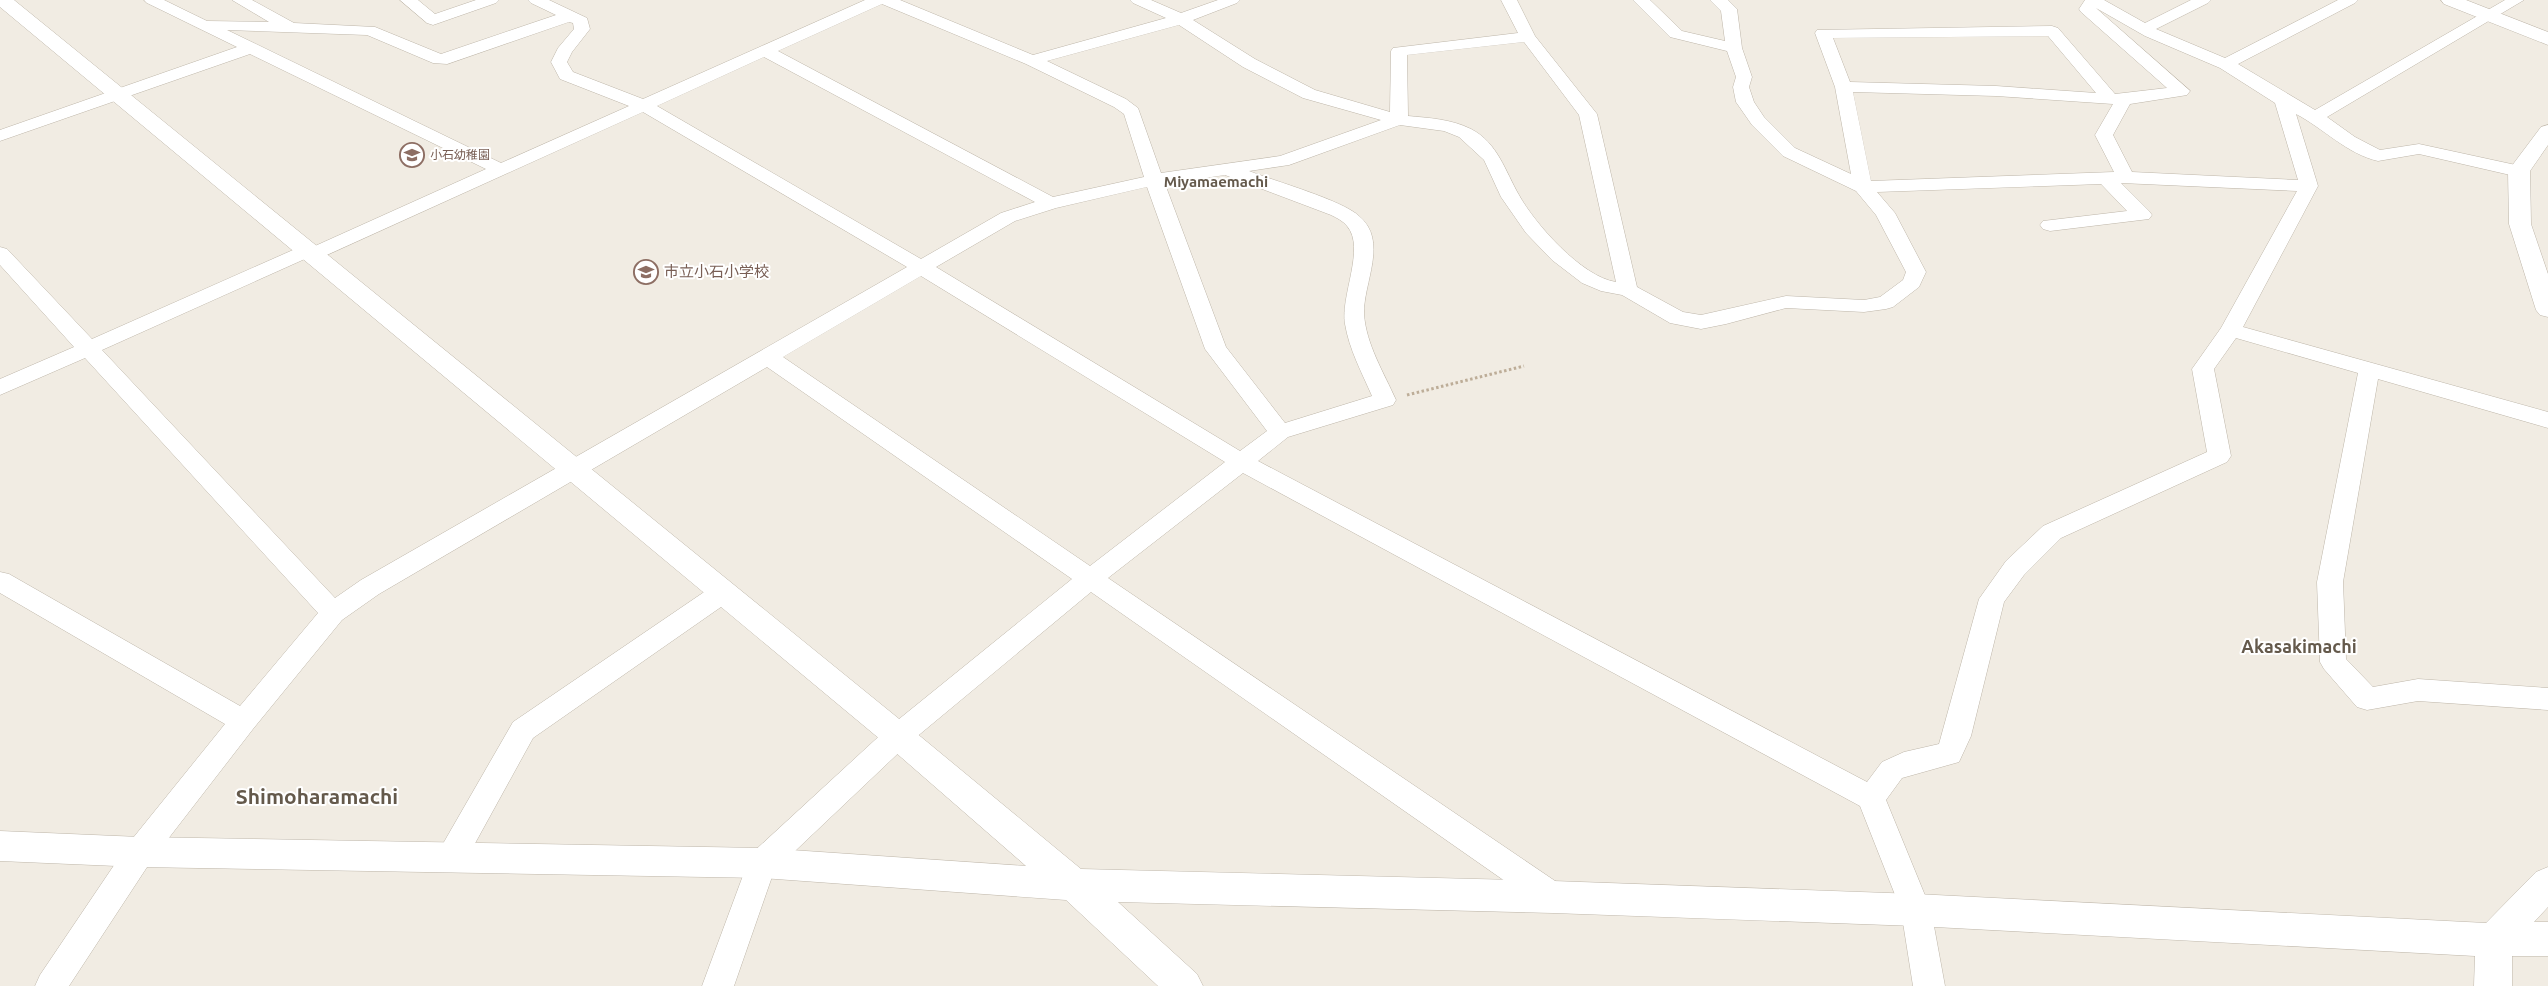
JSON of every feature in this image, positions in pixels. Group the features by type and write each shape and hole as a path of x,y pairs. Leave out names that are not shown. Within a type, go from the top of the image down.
{"street":[{"path":"3,0 898,736 1074,885 1184,986"},
{"path":"152,0 248,49 502,170"},
{"path":"240,0 294,29"},
{"path":"408,0 433,20 491,0"},
{"path":"536,0 581,21 582,29 564,51 559,62 566,75 643,105 921,267 1240,461 1870,798 1916,910 1929,986"},
{"path":"0,388 502,170 878,0"},
{"path":"886,0 1032,60 1120,104 1132,112 1154,180 1216,349 1280,432"},
{"path":"1138,0 1181,18 1250,63 1309,94 1399,120 1447,126 1465,133 1477,142 1492,158 1510,197 1533,229 1559,256 1589,279 1608,287 1628,290 1677,318 1700,322 1726,318 1786,302 1864,306 1886,303 1912,283 1916,272 1885,212 1863,187 1789,152 1758,121 1745,102 1741,87 1744,77 1734,48 1728,9 1718,0"},
{"path":"1032,60 1181,18 1232,0"},
{"path":"1509,0 1528,36 1588,114 1628,290"},
{"path":"1640,0 1676,34 1734,48"},
{"path":"1843,88 1996,91 2117,100 2181,91 2087,9 2094,0 2144,29 2226,64 2283,100 2315,117 2349,141 2378,156 2419,149 2520,171"},
{"path":"2144,29 2203,0"},
{"path":"2226,64 2350,0"},
{"path":"2450,0 2548,39"},
{"path":"2315,117 2516,0"},
{"path":"200,24 294,29 369,30 439,59 447,59 570,16"},
{"path":"1863,187 1843,88 1823,33 2052,31 2117,100"},
{"path":"1399,120 1399,52 1528,36"},
{"path":"0,136 248,49"},
{"path":"765,51 1051,203"},
{"path":"2117,100 2104,136 2126,177"},
{"path":"1870,798 1892,770 1904,764 1949,754 1957,736 1992,599 2015,568 2052,532 2219,456 2203,369 2231,330 2309,186 2283,100"},
{"path":"51,986 140,852 243,721 333,613 370,587 1008,216 1051,203 1154,180 1283,161 1399,120"},
{"path":"2548,131 2520,171 2520,224 2548,310"},
{"path":"718,986 762,863 898,736 1090,579 1240,461 1280,432 1385,400 1357,328 1354,312 1362,266 1362,234 1354,220 1338,211 1229,170"},
{"path":"1863,187 2106,177 2309,186"},
{"path":"2050,225 2142,215 2106,177"},
{"path":"0,253 90,348 333,613"},
{"path":"2231,330 2548,420"},
{"path":"766,356 1553,897"},
{"path":"2369,370 2330,582 2333,662 2367,699 2418,690 2548,699"},
{"path":"0,581 243,721"},
{"path":"451,858 523,730 722,593"},
{"path":"0,846 140,852 762,863 1074,885 1553,897 1916,910 2494,940 2548,939"},
{"path":"2493,986 2494,940 2548,883"}],"path":[{"path":"1385,400 1524,366"}],"place":[{"name":"小石幼稚園","path":"412,155"},
{"name":"市立小石小学校","path":"646,272"}],"district":[{"name":"Miyamaemachi","path":"1216,182"},
{"name":"Akasakimachi","path":"2299,647"},
{"name":"Shimoharamachi","path":"317,797"}]}
